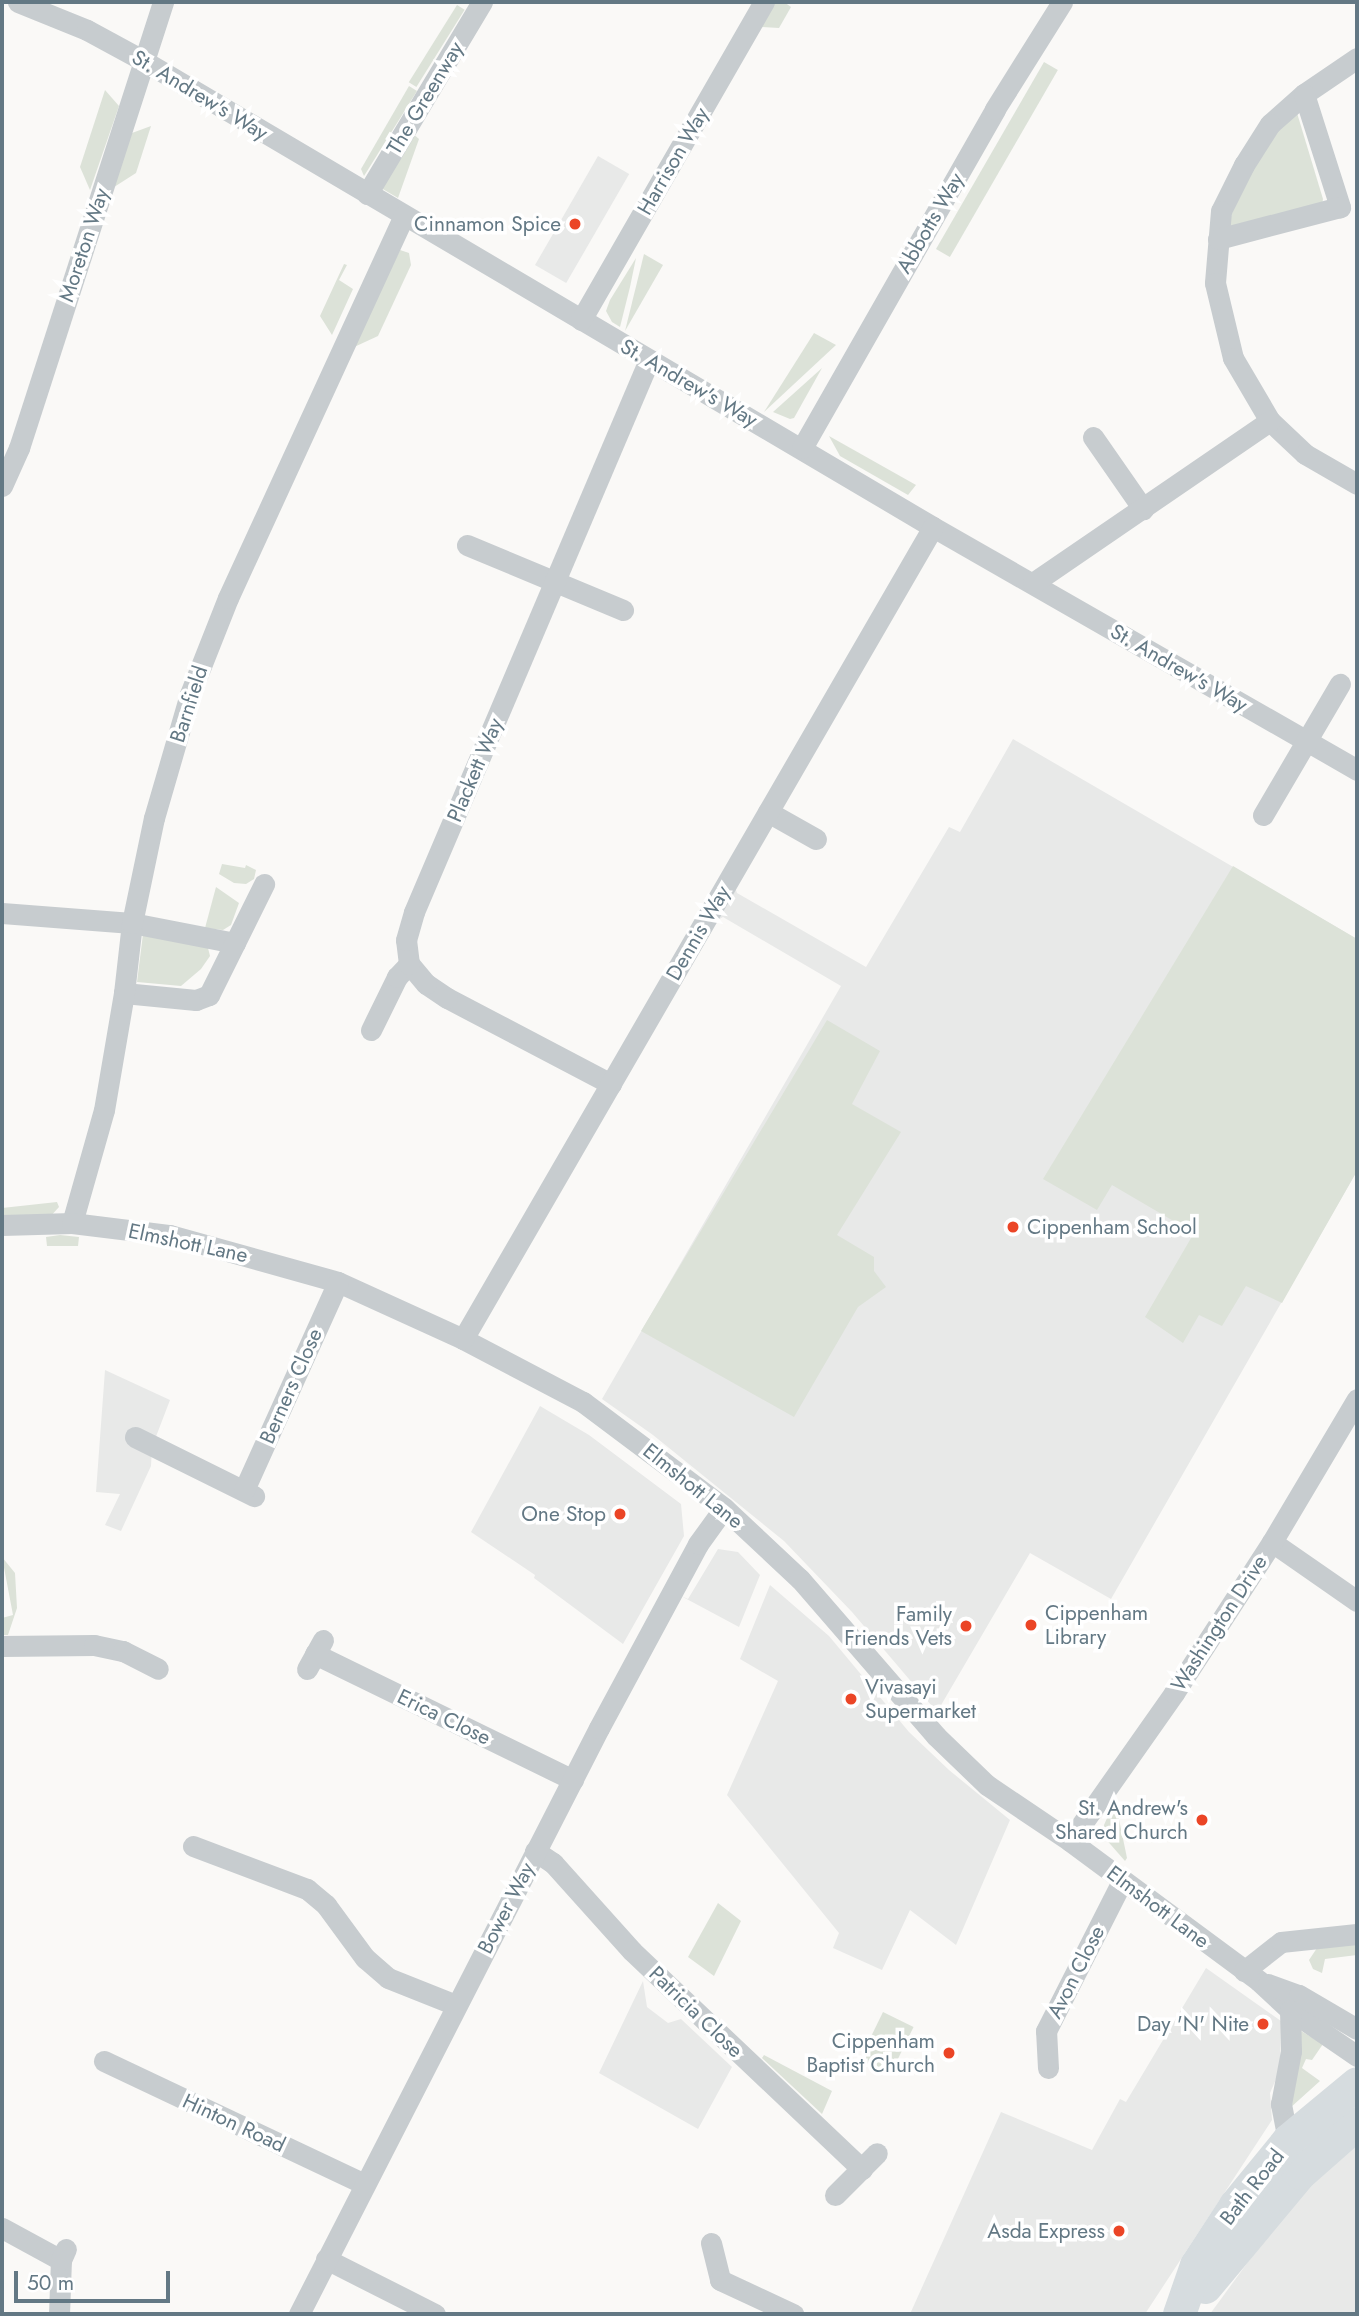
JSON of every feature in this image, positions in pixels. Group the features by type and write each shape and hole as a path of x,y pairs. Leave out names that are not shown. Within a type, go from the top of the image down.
{"main road":[{"name":"Bath Road","path":"1181,2314 1196,2265 1235,2205 1288,2140 1357,2083"},
{"name":"Bath Road","path":"1181,2314 1300,2173 1357,2123"}],"street":[{"name":"St. Andrew's Way","path":"18,2 87,30 144,61 933,527 1357,770"},
{"name":"Moreton Way","path":"2,486 19,448 163,2"},
{"name":"The Greenway","path":"367,194 482,2"},
{"name":"Harrison Way","path":"581,320 764,2"},
{"name":"Abbotts Way","path":"802,448 995,109 1062,2"},
{"path":"1357,58 1304,94 1270,124 1244,165 1222,211 1216,283 1233,358 1270,421 1305,454 1357,484"},
{"path":"1218,239 1349,212 1304,94"},
{"name":"Barnfield","path":"72,1223 104,1110 124,993 132,923 154,818 190,694 228,598 404,216"},
{"name":"Plackett Way","path":"409,964 406,940 414,912 649,360"},
{"path":"1033,583 1270,421"},
{"path":"1093,437 1143,509"},
{"name":"Dennis Way","path":"463,1339 933,527"},
{"path":"467,545 623,610"},
{"path":"1264,815 1340,684"},
{"path":"768,812 816,839"},
{"path":"124,993 196,1000 209,995 264,884"},
{"path":"2,913 132,923 235,943"},
{"path":"370,1030 397,977 409,964 426,984 447,999 611,1084"},
{"name":"Elmshott Lane","path":"2,1225 72,1223 170,1235 338,1282 463,1339 583,1402 724,1508 800,1579 945,1744 987,1785 1070,1841 1252,1976 1290,2010 1357,2056"},
{"name":"Berners Close","path":"135,1437 250,1494 338,1282"},
{"name":"Washington Drive","path":"1070,1841 1174,1693 1272,1542 1357,1399"},
{"name":"Bower Way","path":"299,2314 535,1851 698,1544 724,1508"},
{"path":"1272,1542 1357,1601"},
{"path":"2,1646 94,1645 123,1651 158,1669"},
{"name":"Erica Close","path":"315,1654 573,1780"},
{"path":"193,1846 307,1889 326,1905 365,1958 388,1978 456,2005"},
{"name":"Patricia Close","path":"535,1851 553,1863 632,1951 862,2169"},
{"name":"Avon Close","path":"1048,2068 1046,2031 1122,1881"},
{"path":"1252,1976 1281,1942 1357,1934"},
{"name":"Elmshott Lane","path":"1252,1976 1299,1995 1357,2029"},
{"path":"1288,2140 1281,2104 1291,2051 1290,2010"},
{"name":"Hinton Road","path":"104,2061 364,2184"},
{"path":"835,2195 877,2153"},
{"path":"2,2228 64,2254 59,2314"},
{"path":"711,2243 720,2280 793,2314"},
{"path":"327,2259 435,2314"}],"shaded area":[{"path":"775,2 784,2 791,7 779,28 760,27"},
{"path":"457,5 465,10 416,87 409,82"},
{"path":"1044,62 1058,70 950,257 936,249"},
{"path":"409,86 417,91 364,176 361,169"},
{"path":"105,90 119,106 90,190 80,167"},
{"path":"1297,113 1323,199 1322,205 1232,229 1229,223 1240,187 1264,143"},
{"path":"151,126 136,173 111,189 132,133"},
{"path":"412,133 419,139 398,198 381,188"},
{"path":"598,156 629,174 566,283 535,265"},
{"path":"400,250 409,253 411,265 378,336 352,348"},
{"path":"644,254 663,265 625,331"},
{"path":"636,258 620,327 612,322 606,311"},
{"path":"344,264 347,265 339,280 353,289 332,335 320,316"},
{"path":"814,333 836,345 764,412"},
{"path":"822,368 794,418 773,412"},
{"path":"829,436 916,485 908,495 840,456"},
{"name":"Cippenham School","path":"1013,739 1357,939 1357,1171 1111,1599 1030,1553 937,1712 852,1612 784,1541 653,1435 602,1399 841,986 723,917 716,921 735,887 737,893 866,967 949,827 960,832"},
{"path":"222,864 245,868 246,865 256,870 254,879 246,884 234,883 219,874"},
{"path":"1233,866 1357,939 1357,1171 1282,1303 1246,1286 1222,1326 1199,1315 1183,1343 1145,1317 1194,1233 1112,1185 1097,1210 1043,1179"},
{"path":"216,887 239,903 231,925 223,930 205,928"},
{"path":"143,934 207,944 210,956 201,969 181,986 137,982"},
{"path":"827,1020 880,1051 852,1104 901,1132 837,1235 874,1257 874,1271 886,1287 858,1307 794,1417 641,1331"},
{"path":"57,1202 59,1207 49,1218 2,1217 2,1208"},
{"path":"46,1237 79,1237 78,1246 47,1246"},
{"path":"105,1370 170,1400 152,1447 151,1466 121,1531 105,1525 120,1494 96,1492"},
{"path":"540,1406 589,1435 681,1504 684,1536 623,1644 534,1578 535,1575 471,1532"},
{"path":"718,1549 738,1552 760,1575 739,1627 681,1596 688,1599"},
{"path":"2,1557 15,1573 17,1608 8,1635 4,1635 2,1618 13,1615"},
{"path":"770,1585 829,1636 909,1732 949,1770 1010,1820 956,1945 910,1910 882,1970 833,1948 839,1933 727,1795 778,1681 740,1659"},
{"path":"1115,1800 1127,1858 1125,1861 1104,1837 1104,1825"},
{"path":"718,1903 741,1921 714,1976 688,1957"},
{"path":"1357,1942 1357,1955 1325,1959 1322,1973 1313,1969 1309,1960 1317,1948"},
{"path":"1206,1968 1281,2021 1280,2070 1270,2093 1272,2120 1145,2314 910,2314 1001,2112 1092,2150 1120,2099 1126,2102"},
{"path":"643,1981 647,2007 668,2023 681,2019 732,2067 698,2129 599,2073"},
{"path":"883,2012 914,2027 890,2075 860,2060"},
{"path":"1301,2031 1323,2044 1312,2060 1306,2059 1302,2068 1320,2081 1290,2108"},
{"path":"764,2055 832,2091 822,2114 762,2058"},
{"path":"1357,2138 1357,2314 1210,2314 1294,2199"}],"place":[{"name":"Cinnamon Spice","path":"575,224"},
{"name":"Cippenham School","path":"1013,1227"},
{"name":"One Stop","path":"620,1514"},
{"name":"Cippenham Library","path":"1031,1625"},
{"name":"Family Friends Vets","path":"966,1626"},
{"name":"Vivasayi Supermarket","path":"851,1699"},
{"name":"St. Andrew's Shared Church","path":"1202,1820"},
{"name":"Day 'N' Nite","path":"1263,2024"},
{"name":"Cippenham Baptist Church","path":"949,2053"},
{"name":"Asda Express","path":"1119,2231"}]}
